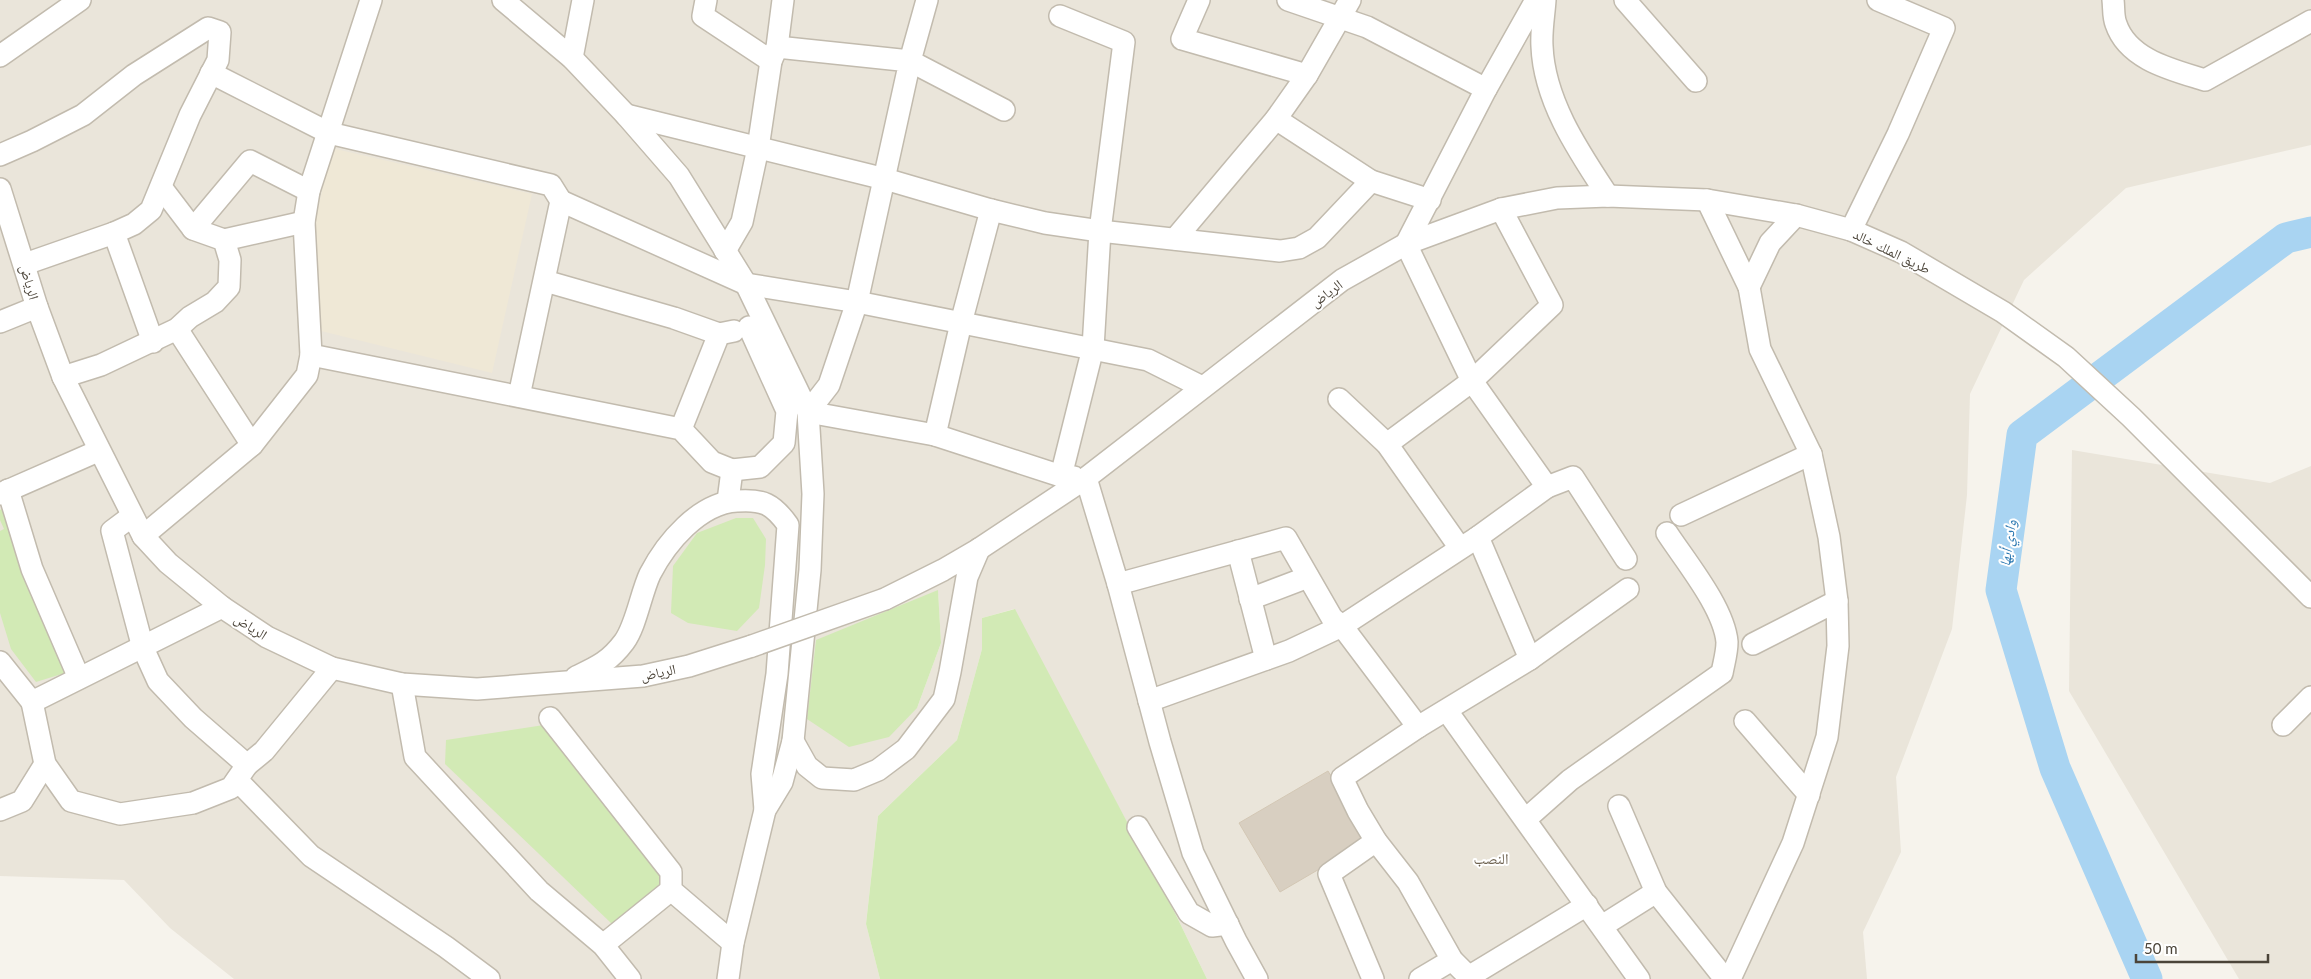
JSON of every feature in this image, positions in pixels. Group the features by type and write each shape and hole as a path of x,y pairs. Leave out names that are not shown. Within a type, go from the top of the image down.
{"street":[{"path":"0,56 55,7 80,0"},
{"path":"143,536 252,445 308,376 311,355 304,222 309,191 371,0"},
{"path":"311,355 681,429 712,462 732,470 760,467 784,443 787,410 755,320 746,284 679,176 626,115 572,58 503,0"},
{"path":"572,58 583,0"},
{"path":"706,0 703,16 774,54 910,60 1004,110"},
{"path":"725,251 742,222 758,148 783,0"},
{"path":"808,412 829,384 858,302 910,60 927,0"},
{"path":"1199,0 1182,39 1307,75"},
{"path":"1288,0 1345,9 1367,27 1486,90"},
{"path":"1536,0 1486,90 1406,244 1472,381 1547,487"},
{"path":"1545,0 1542,47 1551,93 1578,150 1608,196"},
{"path":"1626,0 1696,81"},
{"path":"1851,230 1898,134 1944,28 1878,0"},
{"path":"2113,0 2116,24 2133,51 2166,68 2206,80 2311,21"},
{"path":"1175,239 1276,119 1307,75 1345,9"},
{"path":"1060,16 1124,42 1100,232 1093,348 1061,476"},
{"path":"0,154 32,142 83,115 134,75 208,28 220,32 218,60 190,115 151,210 134,224 114,233 25,264"},
{"path":"211,73 329,133 552,185 561,201 746,284 858,302 960,324 1148,360 1202,387"},
{"path":"626,115 885,179 991,210 1045,223 1100,232 1280,251 1299,248 1317,238 1371,182"},
{"path":"1276,119 1371,182 1430,200"},
{"path":"193,229 250,161 309,191"},
{"path":"161,187 193,229 224,240 304,222"},
{"name":"الرياض","path":"0,189 37,307 63,377 98,451 143,536 168,563 222,607 267,637 332,668 402,684 477,689 562,684 643,676 688,666 752,646 884,599 943,570 979,549 1086,478 1342,280 1406,244 1501,209 1558,198 1608,196"},
{"name":"طريق الملك خالد","path":"1608,196 1707,200 1796,215 1851,230 1901,252 2003,312 2066,357 2131,417 2311,597"},
{"path":"1707,200 1749,287 1760,349 1811,454 1828,537 1838,601 1838,646 1827,737 1793,843 1730,979"},
{"path":"519,396 561,201"},
{"path":"1387,444 1472,381 1552,305 1501,209"},
{"path":"935,435 960,324 991,210"},
{"path":"1749,287 1770,243 1796,215"},
{"path":"114,233 153,342"},
{"path":"63,377 101,365 153,342 177,329 190,317 215,302 229,287 230,260 224,240"},
{"path":"545,280 674,318 719,334 755,320"},
{"path":"0,322 37,307"},
{"path":"728,979 733,943 765,810 782,782 793,741 810,570 813,494 808,412 755,320"},
{"path":"177,329 252,445"},
{"path":"681,429 719,334"},
{"path":"1339,400 1387,444 1469,543 1530,660"},
{"path":"808,412 935,435 1061,476 1086,478 1118,584 1149,701 1193,853 1257,979"},
{"path":"79,678 32,569 4,492 98,451"},
{"path":"1681,515 1811,454"},
{"path":"728,501 732,470"},
{"path":"1149,701 1266,659 1342,626 1469,543 1547,487 1572,477 1626,559"},
{"path":"562,684 604,664 625,640 650,574 668,545 692,521 712,508 728,501 756,499 776,509 788,525 777,674 762,774 765,810"},
{"path":"132,516 112,531 143,648 158,681 242,772 311,856 446,947 488,979"},
{"path":"1526,819 1570,780 1722,673 1727,641 1723,624 1716,607 1667,533"},
{"path":"1118,584 1286,538 1332,618 1342,626 1418,727"},
{"path":"793,741 807,766 822,778 854,780 878,770 906,750 944,699 967,577 979,549"},
{"path":"1238,551 1266,659"},
{"path":"1250,599 1308,577"},
{"path":"1587,905 1470,978 1452,960 1408,882 1376,841 1342,778 1418,727 1530,660 1628,589"},
{"path":"1753,644 1838,601"},
{"path":"32,702 222,607"},
{"path":"0,662 32,702 45,764 71,801 120,814 193,803 231,788 242,772 264,751 332,668"},
{"path":"402,684 415,757 540,891 603,945 630,979"},
{"path":"2283,725 2311,697"},
{"path":"1447,711 1639,979"},
{"path":"550,718 671,872 671,890 733,943"},
{"path":"1745,720 1809,795"},
{"path":"0,810 22,801 45,764"},
{"path":"1619,806 1656,892 1725,979"},
{"path":"1138,827 1189,913 1212,926 1228,924"},
{"path":"1373,979 1329,874 1376,841"},
{"path":"603,945 671,890"},
{"path":"1602,926 1656,892"},
{"path":"1420,979 1452,960"}],"shaded area":[{"path":"0,0 2311,0 2311,145 2126,188 2024,280 1970,394 1967,495 1952,629 1896,777 1901,852 1863,932 1867,979 1207,979 1175,913 1014,609 982,618 982,649 957,740 878,816 866,924 880,979 234,979 170,928 124,880 0,876","holes":["938,591 941,643 917,708"]},
{"path":"331,148 532,194 492,373 321,331 314,229"},
{"path":"2072,450 2270,483 2311,466 2311,979 2239,979 2069,691"}],"green space":[{"path":"9,506 67,661 65,673 36,682 11,649 0,613 0,531 4,529 0,520 0,510"},
{"path":"736,518 753,518 766,539 765,565 759,608 737,631 688,623 671,613 673,566 697,533"},
{"path":"938,590 941,643 917,708 889,737 849,747 807,719 816,640"},
{"path":"1015,609 1175,913 1207,979 880,979 866,924 878,816 957,740 982,649 982,618"},
{"path":"544,725 666,879 612,924 445,764 446,740"}],"building":[{"path":"1328,771 1369,840 1280,892 1239,823"}],"waterway":[{"name":"وادي أبها","path":"2147,979 2055,768 2001,590 2022,435 2286,238 2311,232"}],"district":[{"name":"النصب","path":"1491,858"}]}
